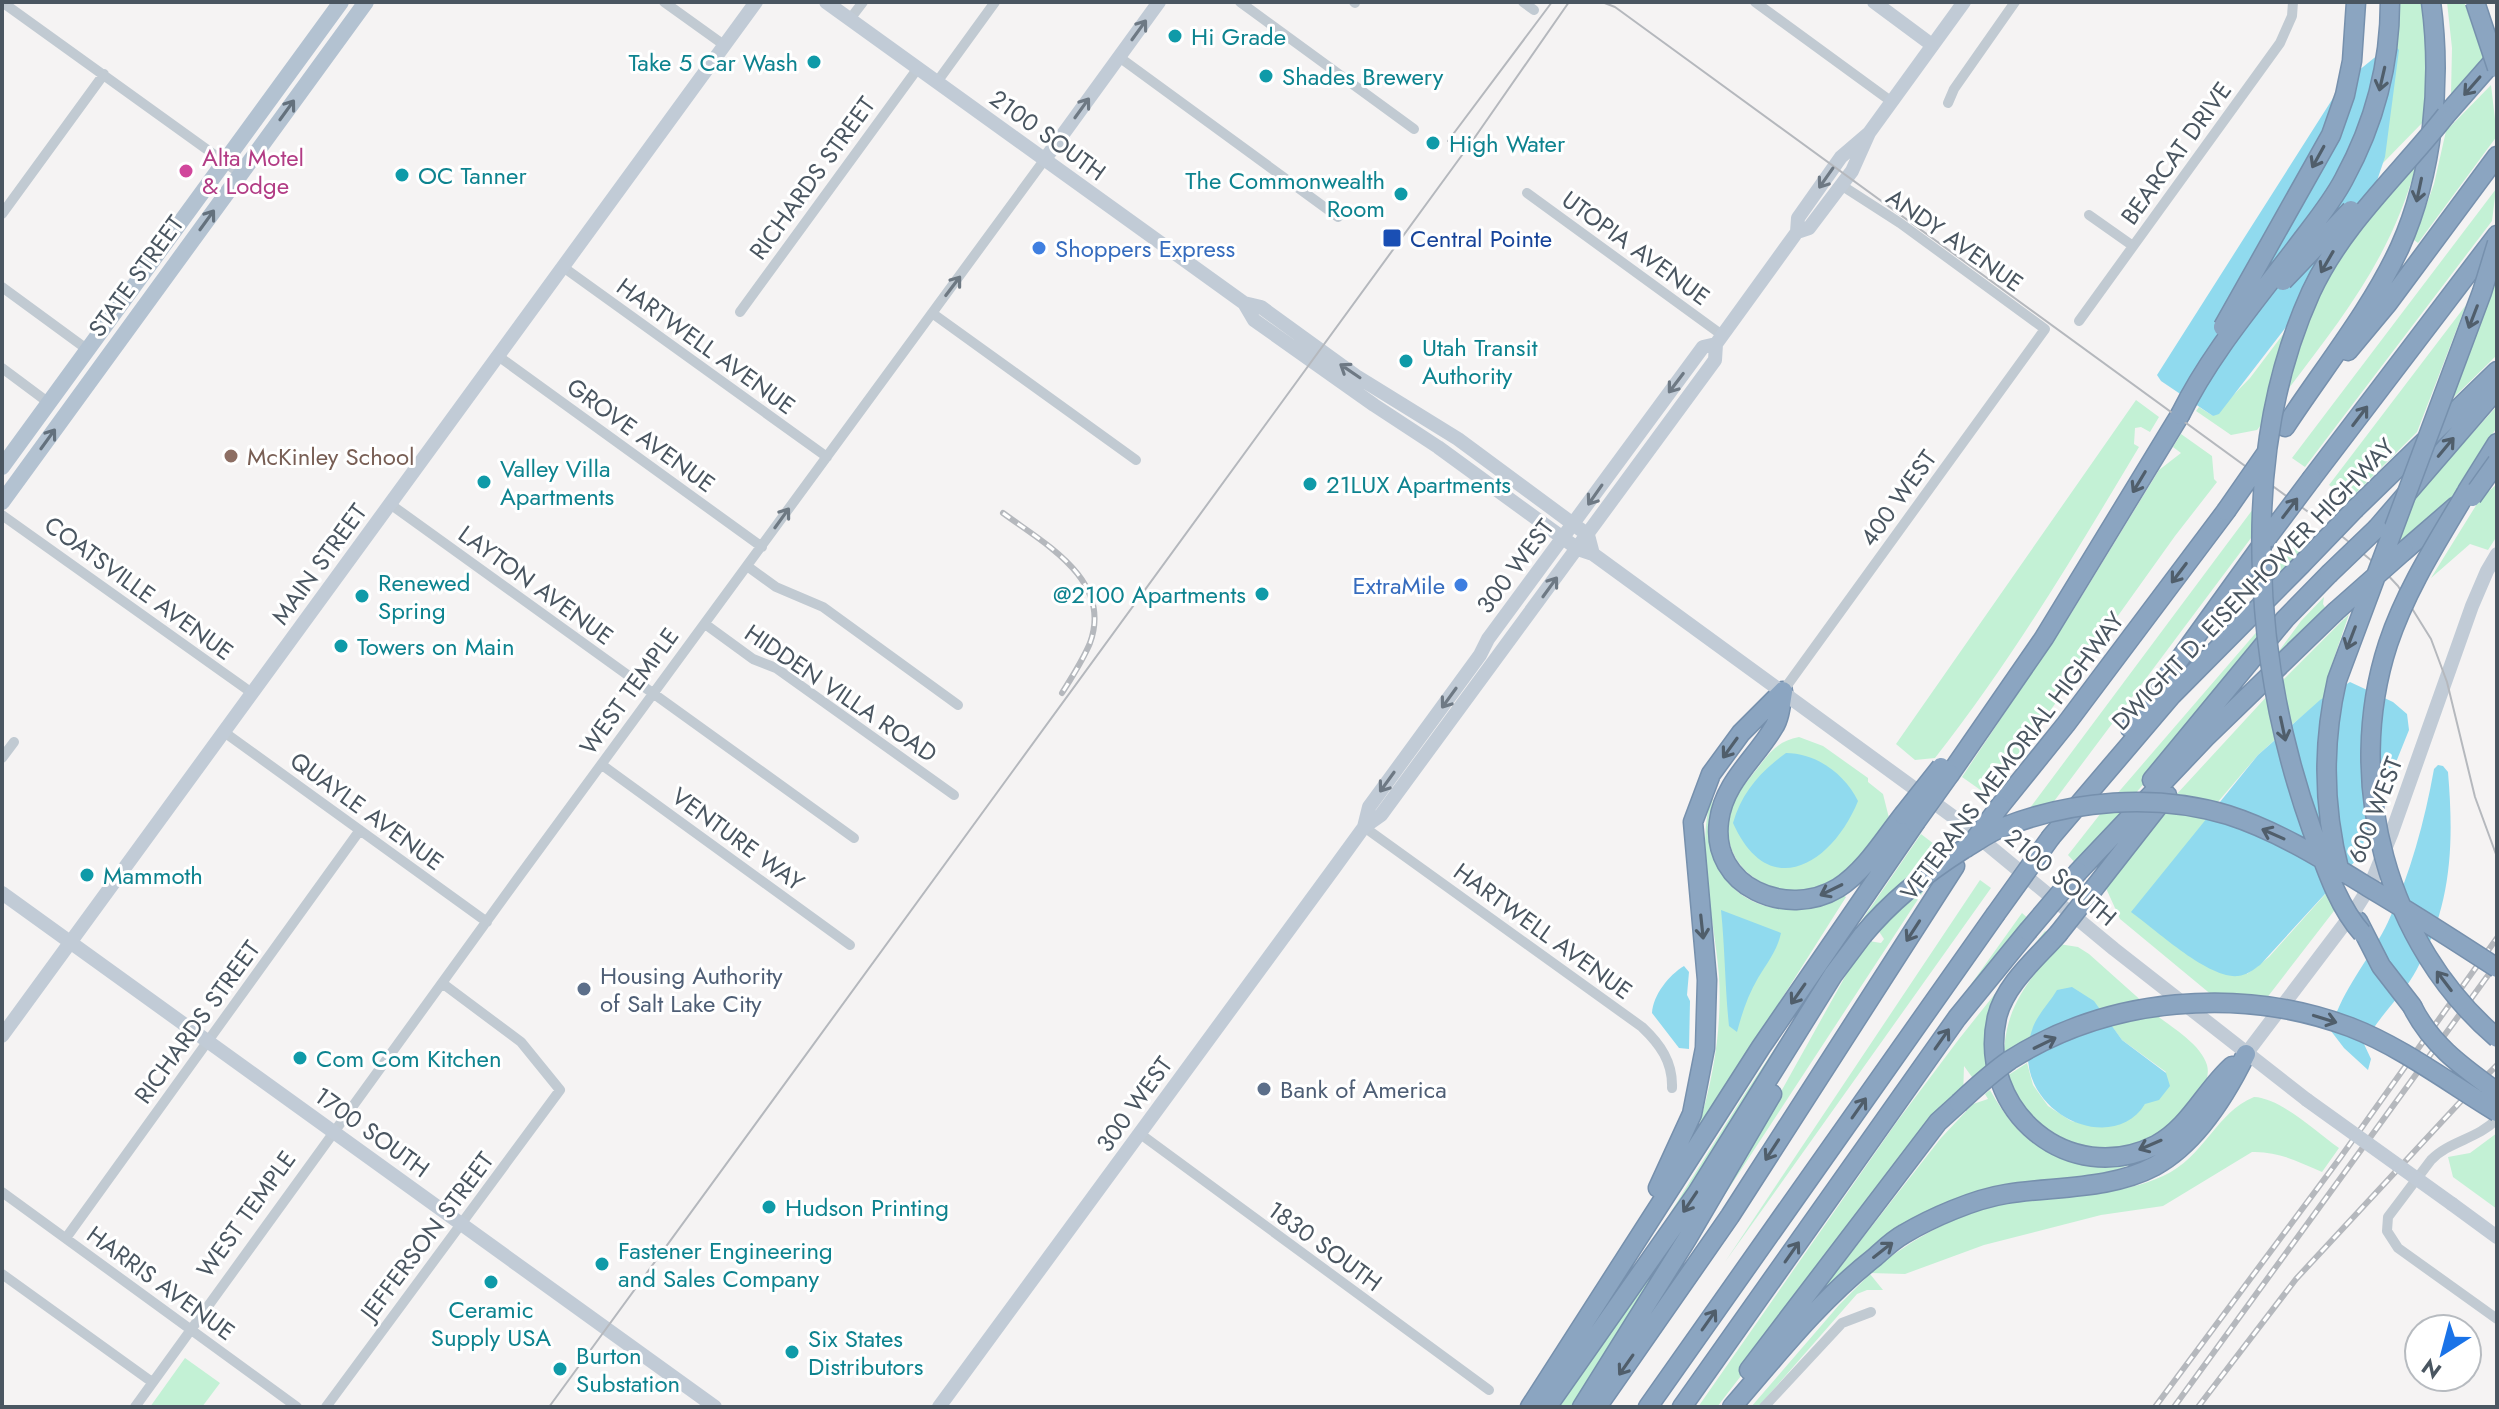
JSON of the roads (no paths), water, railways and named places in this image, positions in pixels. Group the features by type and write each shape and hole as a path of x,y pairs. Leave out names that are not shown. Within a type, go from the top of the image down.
{"highway":[{"path":"2180,415 2194,373 2331,135 2345,95 2352,61 2356,2"},
{"path":"2180,415 2199,376 2345,178 2367,130 2383,78 2390,29 2390,2"},
{"path":"2285,427 2373,295 2394,259 2415,210 2428,149 2436,82 2431,2"},
{"path":"2475,2 2497,68"},
{"path":"2362,933 2349,918 2319,849 2298,788 2283,731 2270,660 2264,598 2263,532 2265,481 2277,393 2295,329 2313,289 2354,221 2497,57"},
{"path":"1530,1407 1909,819 2008,693 2180,415 2244,328 2293,270 2446,115"},
{"name":"VETERANS MEMORIAL HIGHWAY","path":"1597,1407 1730,1216 1955,866 2226,511 2270,446 2388,303 2497,156"},
{"path":"1648,1407 1995,915 2267,538 2497,235"},
{"path":"2497,243 2482,292 2342,662 2332,699 2326,750 2329,818 2340,873 2362,933 2381,966 2412,1006 2451,1045 2497,1077"},
{"name":"DWIGHT D. EISENHOWER HIGHWAY","path":"2051,837 2172,695 2355,509 2497,371"},
{"path":"1682,1407 1957,1018 2285,619 2377,528 2497,389"},
{"path":"2497,443 2406,599 2380,672 2371,748 2376,820 2393,886 2423,950 2457,997 2497,1038"},
{"path":"2432,552 2497,462"},
{"path":"2096,851 2257,686 2335,612 2497,472"},
{"path":"2246,1054 2224,1073 2184,1123 2155,1145 2100,1158 2074,1153 2050,1143 2029,1129 2011,1107 1995,1063 1995,1042 1997,1017 2003,1000 2016,981 2058,934 2257,686"},
{"path":"1783,691 1777,724 1733,782 1720,815 1720,846 1738,879 1754,891 1778,900 1800,901 1823,895 1838,888 1856,873 1909,819"},
{"path":"1600,1297 1667,1172 1692,1114 1705,1048 1707,980 1693,822 1711,774 1741,733 1783,691"},
{"path":"1547,1407 1697,1193 1833,975 1858,942 1888,907 1925,876 2000,828 2045,814 2138,802 2227,815 2283,838 2337,868 2497,969"},
{"path":"1582,1407 1741,1150 1858,942"},
{"path":"1721,1407 1938,1122 2010,1060 2089,1023 2161,1006 2235,1002 2309,1015 2349,1027 2382,1042 2497,1112"},
{"path":"2412,1006 2422,1027 2442,1050 2497,1092"},
{"path":"1732,1407 1814,1312 1903,1234 1963,1207 2003,1194 2082,1186 2135,1175 2152,1167 2173,1154 2192,1136 2232,1083 2246,1054"}],"main road":[{"name":"STATE STREET","path":"2,467 341,2"},
{"name":"STATE STREET","path":"2,502 366,2"},
{"name":"MAIN STREET","path":"2,1036 756,2"},
{"name":"2100 SOUTH","path":"826,2 1244,303 1261,307 1356,376 1450,434 1588,535"},
{"name":"WEST TEMPLE","path":"1045,159 1159,2"},
{"path":"1874,2 1932,45"},
{"name":"300 WEST","path":"1797,232 1809,228 1841,185 1854,167 1869,133 1964,2"},
{"name":"300 WEST","path":"939,1407 1364,827 1381,815 1578,549 1715,360 1719,339 1797,232 1798,218 1841,157 1869,133"},
{"name":"2100 SOUTH","path":"1244,303 1254,320 1428,440 1578,549 1593,554 1959,821 2246,1054 2497,1237"},
{"name":"300 WEST","path":"1364,827 1369,807 1563,538 1703,347 1719,339"},
{"path":"1588,535 1593,554"},
{"name":"600 WEST","path":"2246,1054 2370,886 2472,606 2497,554"},
{"name":"1700 SOUTH","path":"2,893 715,1407"}],"street":[{"path":"2,2 241,174"},
{"path":"664,2 724,45"},
{"path":"850,19 863,2"},
{"path":"937,82 995,2"},
{"path":"1240,2 1414,129"},
{"path":"1523,2 1534,10"},
{"path":"1755,2 1892,102"},
{"path":"1948,103 1954,89 2015,2"},
{"name":"BEARCAT DRIVE","path":"2079,321 2280,43 2292,16 2293,2"},
{"path":"1119,57 1338,217"},
{"name":"RICHARDS STREET","path":"740,312 918,68"},
{"path":"2,214 104,74"},
{"name":"WEST TEMPLE","path":"135,1407 1045,159"},
{"name":"ANDY AVENUE","path":"1841,185 2045,329"},
{"name":"UTOPIA AVENUE","path":"1527,193 1719,339"},
{"path":"2089,215 2133,246"},
{"name":"HARTWELL AVENUE","path":"563,267 827,457"},
{"path":"2,287 88,350"},
{"path":"932,313 1136,460"},
{"name":"400 WEST","path":"1783,691 2045,329"},
{"name":"GROVE AVENUE","path":"498,356 762,547"},
{"path":"2,368 49,403"},
{"name":"LAYTON AVENUE","path":"390,504 854,838"},
{"name":"COATSVILLE AVENUE","path":"2,515 252,693"},
{"path":"747,566 776,587 823,607 958,705"},
{"name":"HIDDEN VILLA ROAD","path":"705,624 753,659 776,668 954,795"},
{"name":"QUAYLE AVENUE","path":"224,732 487,922"},
{"path":"2,758 14,742"},
{"name":"VENTURE WAY","path":"602,765 850,945"},
{"name":"HARTWELL AVENUE","path":"1364,827 1642,1027 1667,1057 1672,1088"},
{"name":"RICHARDS STREET","path":"66,1238 360,830"},
{"name":"JEFFERSON STREET","path":"326,1407 560,1090 521,1042 442,983"},
{"path":"2497,1119 2478,1135 2437,1153 2388,1217 2387,1231 2398,1248 2497,1319"},
{"name":"1830 SOUTH","path":"1139,1133 1489,1390"},
{"name":"HARRIS AVENUE","path":"2,1192 297,1407"},
{"path":"2,1274 152,1382"},
{"path":"1764,1407 1842,1323 1871,1312"}],"water":[{"path":"2395,46 2399,50 2385,157 2360,231 2219,414 2213,416 2161,381 2157,375 2342,84 2379,54"},
{"path":"2350,682 2393,702 2407,714 2409,730 2357,859 2260,965 2238,976 2212,970 2182,952 2131,912 2258,755 2320,700"},
{"path":"1786,753 1808,757 1828,767 1845,782 1858,801 1847,823 1817,857 1800,866 1782,868 1764,862 1748,848 1733,823 1741,802 1753,784"},
{"path":"2438,765 2448,772 2450,798 2450,849 2444,897 2429,945 2417,969 2364,1044 2371,1059 2368,1070 2331,1031 2348,989 2396,904 2416,847 2434,769"},
{"path":"1721,910 1781,933 1751,991 1737,1032 1729,1026"},
{"path":"1684,966 1689,972 1689,1049 1679,1048 1652,1013 1655,999 1663,986"},
{"path":"2072,987 2094,1001 2122,1040 2166,1073 2170,1086 2159,1100 2145,1104 2129,1120 2109,1127 2087,1126 2065,1117 2046,1102 2033,1081 2028,1056 2033,1027 2057,990"}],"tram line":[{"path":"1448,141 1552,2"},
{"path":"549,1407 1473,140 1569,2"},
{"path":"1602,2 1615,7 2344,538 2383,570 2398,586 2431,639 2447,682 2475,797 2497,857"}],"railway":[{"path":"1003,513 1071,566 1084,582 1092,600 1095,621 1090,643 1062,693"},
{"path":"2155,1407 2340,1158 2497,938"},
{"path":"2174,1407 2497,963"},
{"path":"2198,1407 2296,1279 2497,1065"}],"place":[{"name":"Hi Grade","path":"1175,36"},
{"name":"Take 5 Car Wash","path":"814,62"},
{"name":"Shades Brewery","path":"1266,76"},
{"name":"High Water","path":"1433,143"},
{"name":"Alta Motel & Lodge","path":"186,171"},
{"name":"OC Tanner","path":"402,175"},
{"name":"The Commonwealth Room","path":"1401,194"},
{"name":"Central Pointe","path":"1392,238"},
{"name":"Shoppers Express","path":"1039,248"},
{"name":"Utah Transit Authority","path":"1406,361"},
{"name":"McKinley School","path":"231,456"},
{"name":"Valley Villa Apartments","path":"484,482"},
{"name":"21LUX Apartments","path":"1310,484"},
{"name":"ExtraMile","path":"1461,585"},
{"name":"@2100 Apartments","path":"1262,594"},
{"name":"Renewed Spring","path":"362,596"},
{"name":"Towers on Main","path":"341,646"},
{"name":"Mammoth","path":"87,875"},
{"name":"Housing Authority of Salt Lake City","path":"584,989"},
{"name":"Com Com Kitchen","path":"300,1058"},
{"name":"Bank of America","path":"1264,1089"},
{"name":"Hudson Printing","path":"769,1207"},
{"name":"Fastener Engineering and Sales Company","path":"602,1264"},
{"name":"Ceramic Supply USA","path":"491,1282"},
{"name":"Six States Distributors","path":"792,1352"},
{"name":"Burton Substation","path":"560,1369"}]}
